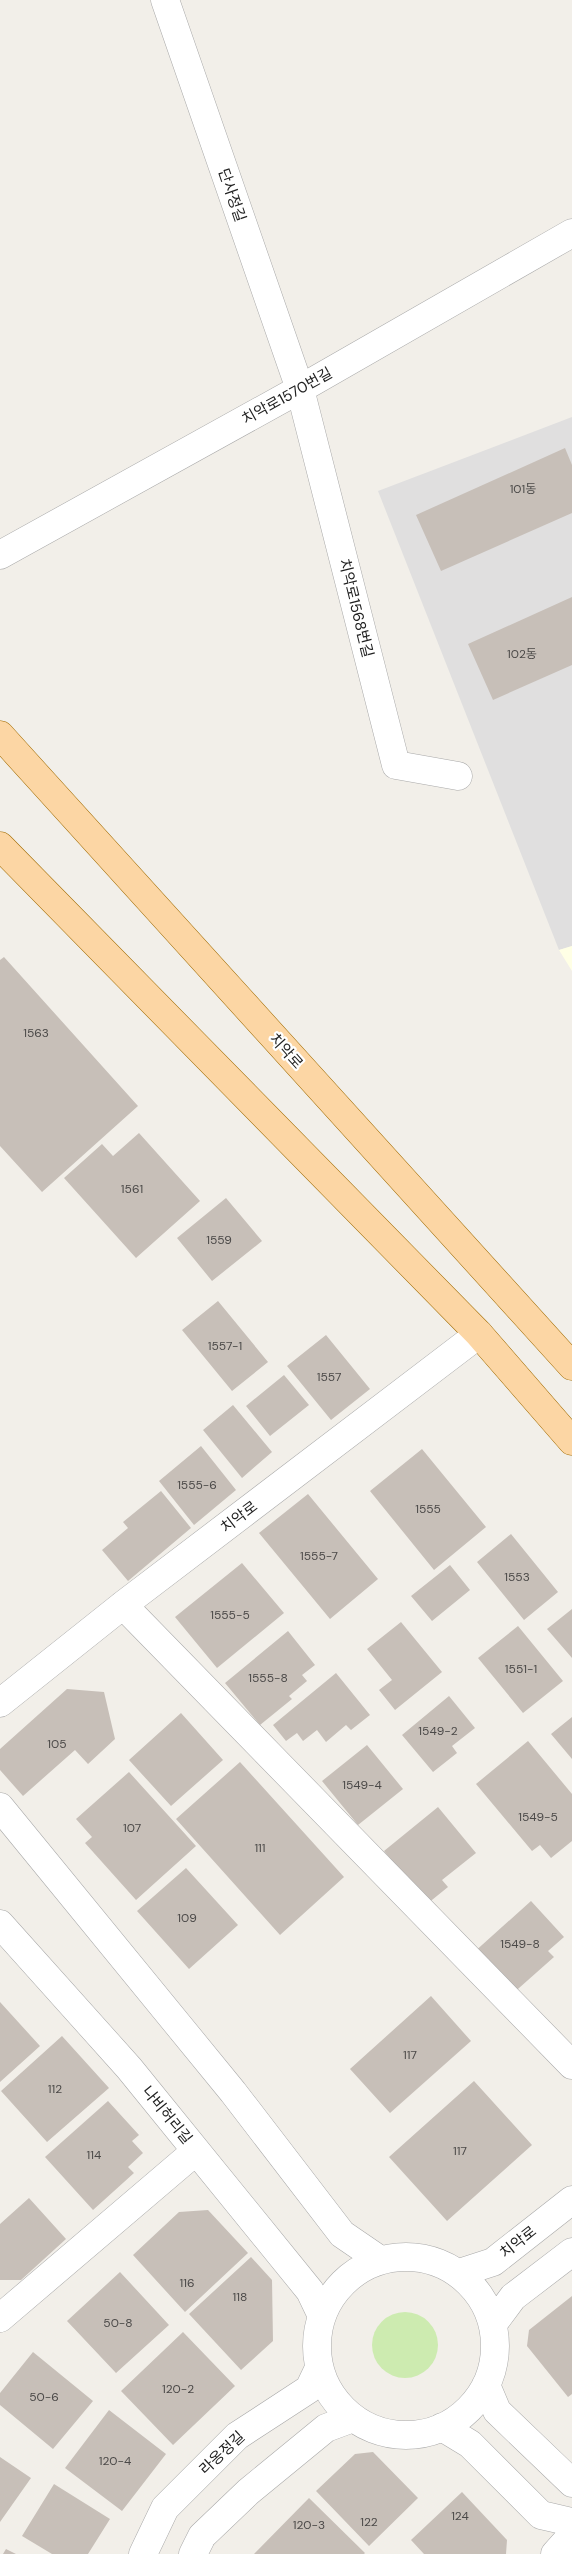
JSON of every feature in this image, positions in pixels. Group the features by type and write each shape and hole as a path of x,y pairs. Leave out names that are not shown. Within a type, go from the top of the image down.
{"main road":[{"name":"치악로","path":"0,735 572,1366"},
{"path":"0,846 479,1334 572,1441"}],"street":[{"name":"단사정길","path":"164,0 300,390"},
{"name":"치악로1570번길","path":"0,555 300,390 572,233"},
{"name":"치악로1568번길","path":"300,390 396,765 458,776"},
{"name":"치악로","path":"0,1703 123,1605 479,1334"},
{"path":"123,1605 572,2065"},
{"path":"0,1807 233,2092 342,2234 380,2260"},
{"name":"나비허리길","path":"0,1924 129,2068 310,2291 322,2314"},
{"path":"0,2318 196,2151"},
{"name":"치악로","path":"459,2273 493,2262 572,2200"},
{"path":"493,2324 513,2297 572,2252"},
{"path":"407,2256 434,2261 459,2273 480,2296 493,2324 495,2355 486,2385 468,2410 442,2427 412,2435 381,2432 353,2418 331,2396 319,2368 315,2341 322,2314 335,2290 380,2260 407,2256"},
{"name":"라옹정길","path":"143,2554 165,2508 237,2436 309,2389 319,2368"},
{"path":"486,2385 497,2411 572,2483"},
{"path":"193,2554 202,2536 248,2492 326,2428 353,2418"},
{"path":"442,2427 470,2444 541,2515 572,2522"},
{"path":"555,2554 572,2535"}],"shaded area":[{"path":"572,417 572,946 559,950 378,491"},
{"path":"572,946 572,971 559,950"}],"green space":[{"path":"405,2312 417,2315 428,2322 435,2333 438,2345 435,2357 428,2368 417,2375 405,2378 393,2375 382,2368 375,2357 372,2345 375,2333 382,2322 393,2315"}],"building":[{"path":"565,448 572,465 572,513 441,571 416,515"},
{"path":"572,597 572,665 493,700 468,644"},
{"path":"4,957 138,1106 42,1192 0,1146 0,960"},
{"path":"139,1133 200,1201 136,1258 64,1178 102,1144 113,1156"},
{"path":"226,1198 262,1241 212,1281 177,1238"},
{"path":"218,1301 268,1362 232,1391 182,1330"},
{"path":"326,1335 370,1389 331,1420 287,1366"},
{"path":"284,1375 309,1405 270,1436 246,1406"},
{"path":"233,1405 272,1452 242,1478 203,1430"},
{"path":"201,1446 236,1490 194,1525 159,1481"},
{"path":"422,1449 486,1527 434,1570 370,1491"},
{"path":"161,1491 191,1528 128,1581 102,1550 128,1528 123,1522"},
{"path":"308,1494 378,1579 330,1619 259,1533"},
{"path":"511,1534 558,1592 524,1620 477,1562"},
{"path":"242,1563 284,1613 217,1668 175,1617"},
{"path":"450,1565 470,1590 432,1621 411,1596"},
{"path":"572,1609 572,1658 547,1629"},
{"path":"401,1622 442,1672 395,1710 379,1690 392,1680 367,1649"},
{"path":"518,1626 563,1681 523,1713 478,1658"},
{"path":"288,1631 315,1665 302,1675 307,1681 289,1696 292,1699 260,1725 225,1683"},
{"path":"336,1673 370,1715 351,1730 346,1725 326,1742 317,1730 303,1741 297,1733 286,1741 273,1725"},
{"path":"67,1689 104,1692 115,1739 88,1764 75,1750 23,1796 0,1770 0,1749"},
{"path":"449,1696 475,1728 452,1746 457,1753 433,1772 402,1735"},
{"path":"181,1713 223,1760 171,1806 129,1760"},
{"path":"572,1717 572,1759 551,1734"},
{"path":"528,1741 572,1794 572,1841 551,1858 540,1845 532,1851 476,1784"},
{"path":"367,1745 403,1789 358,1825 322,1781"},
{"path":"240,1762 344,1877 280,1935 176,1819"},
{"path":"129,1772 196,1846 136,1900 85,1843 92,1837 76,1819"},
{"path":"438,1807 476,1853 442,1880 448,1887 427,1904 384,1851"},
{"path":"186,1868 238,1925 189,1969 137,1911"},
{"path":"531,1901 564,1937 548,1951 554,1957 510,1996 472,1954"},
{"path":"431,1996 471,2041 390,2113 350,2069"},
{"path":"0,2002 40,2046 0,2082"},
{"path":"62,2036 109,2088 47,2142 1,2091"},
{"path":"474,2081 532,2145 447,2221 389,2157"},
{"path":"108,2101 139,2135 132,2141 143,2153 128,2167 134,2173 93,2210 45,2157"},
{"path":"29,2198 66,2239 21,2280 0,2280 0,2224"},
{"path":"208,2210 248,2253 185,2312 133,2255 179,2212"},
{"path":"251,2257 272,2280 273,2341 241,2370 189,2314"},
{"path":"120,2272 169,2325 116,2373 67,2321"},
{"path":"572,2296 572,2394 568,2397 527,2346 529,2330"},
{"path":"183,2332 235,2386 173,2445 121,2391"},
{"path":"33,2352 93,2401 53,2449 0,2405 0,2393"},
{"path":"109,2410 166,2454 122,2511 65,2468"},
{"path":"373,2452 418,2498 369,2546 316,2491 355,2454"},
{"path":"0,2457 31,2478 0,2522"},
{"path":"54,2484 110,2519 88,2554 52,2554 22,2536"},
{"path":"462,2492 507,2540 506,2554 424,2554 411,2540"},
{"path":"309,2498 365,2553 254,2554"},
{"path":"6,2549 16,2554 3,2554"}]}
